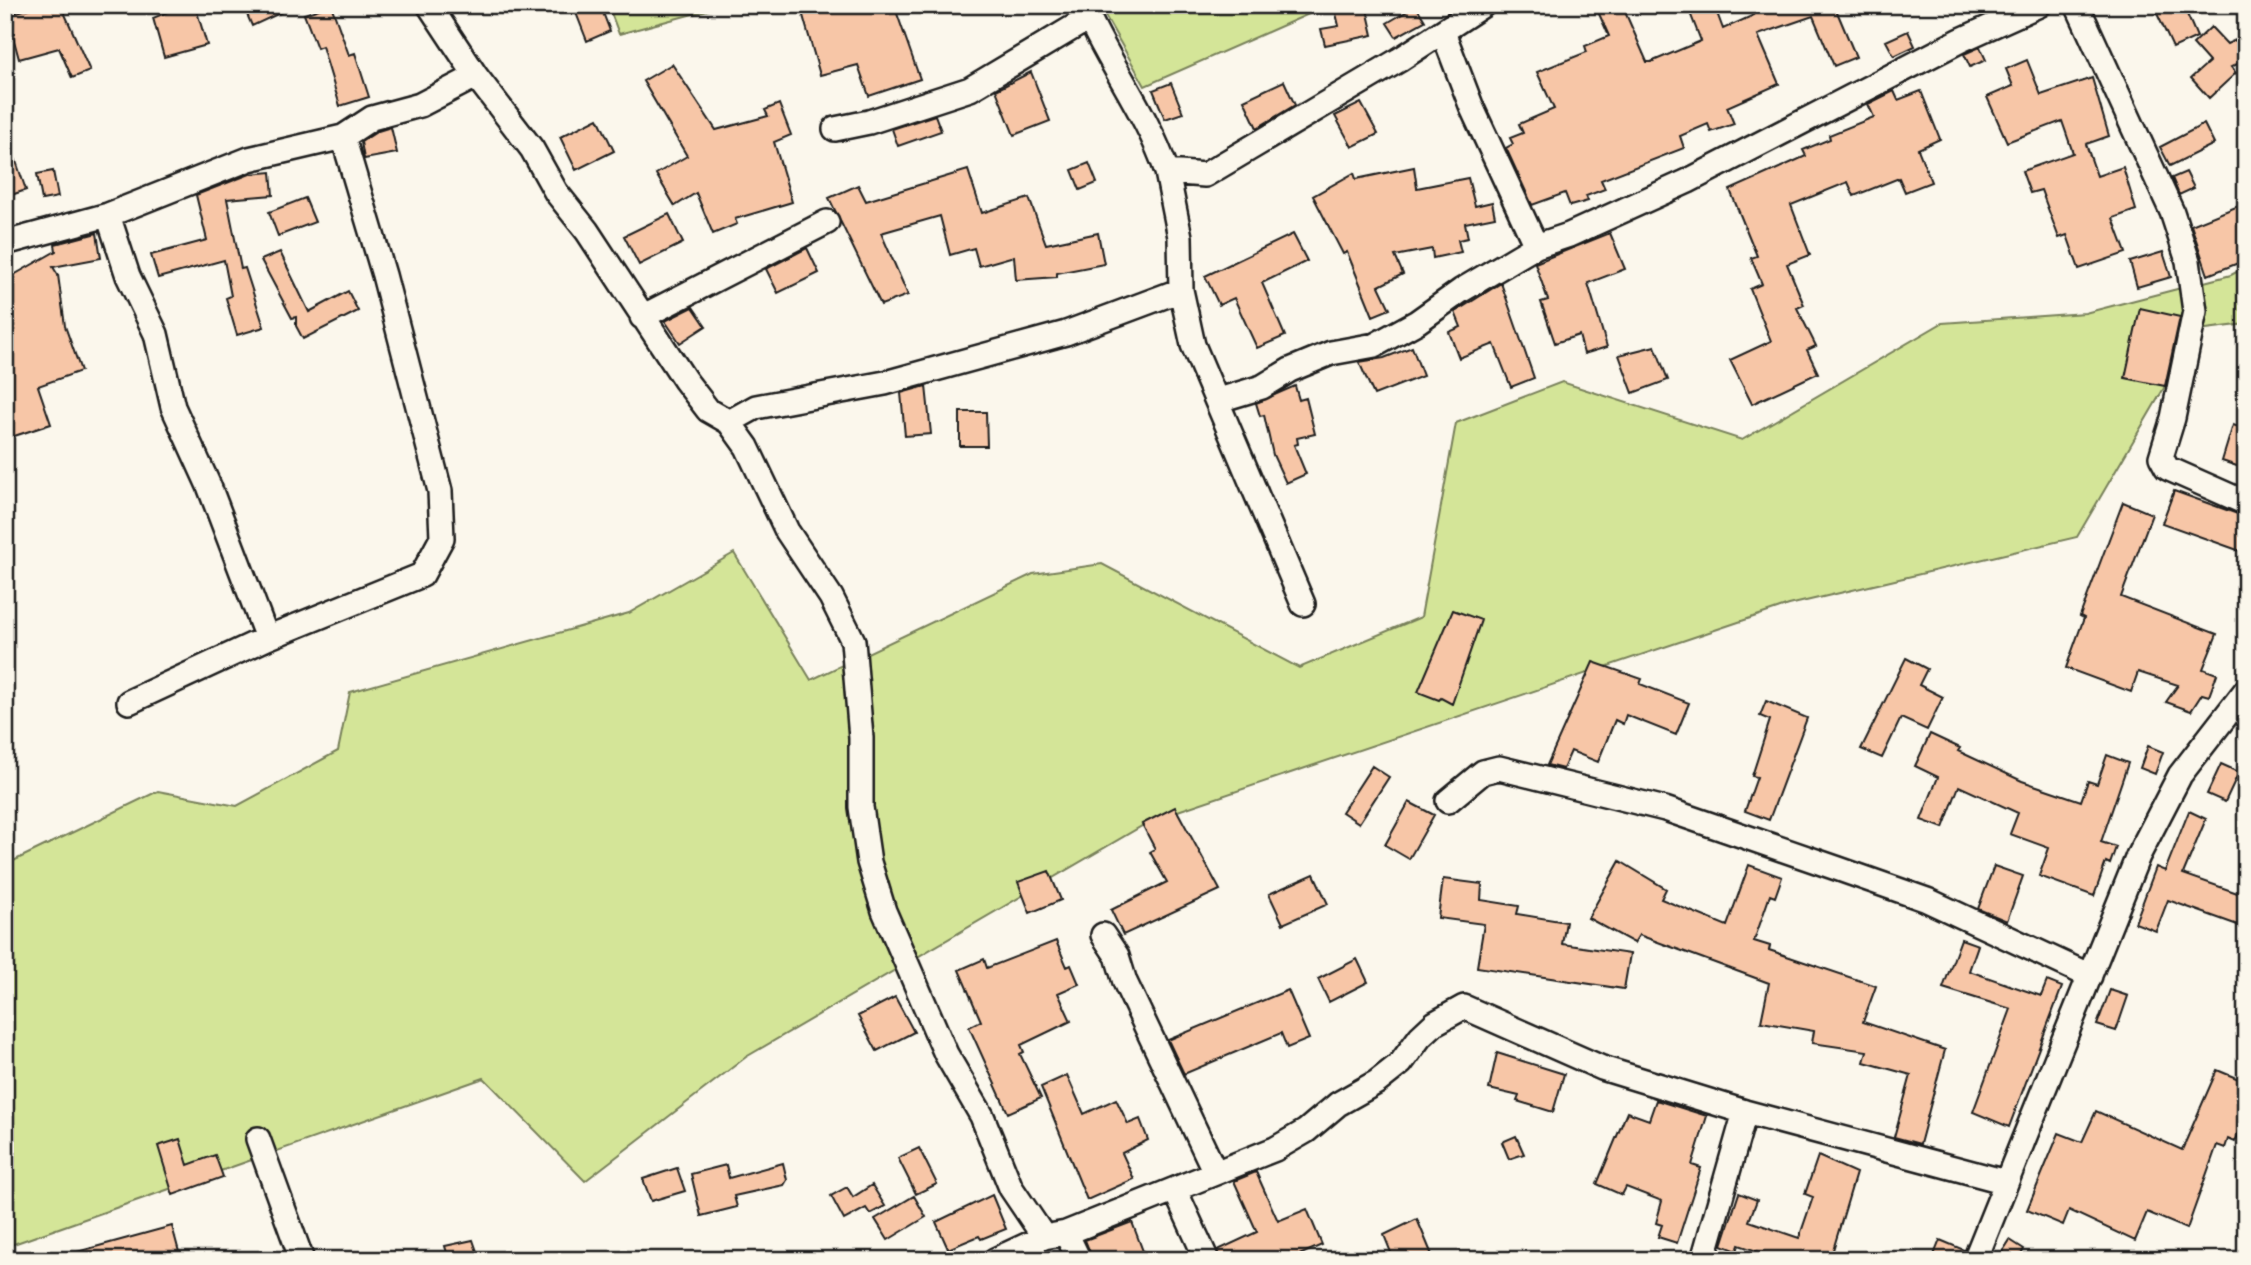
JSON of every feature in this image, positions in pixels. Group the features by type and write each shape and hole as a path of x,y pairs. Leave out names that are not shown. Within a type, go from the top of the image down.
{"street":[{"path":"429,5 476,76 532,149 556,192 595,242 642,317 708,410 729,422 747,447 787,531 831,597 853,641 861,738 861,807 869,862 884,911 946,1054 982,1116 1012,1188 1079,1260"},
{"path":"1167,172 1205,175 1443,32 1483,5"},
{"path":"1219,400 1262,387 1290,370 1331,353 1375,345 1417,322 1462,290 1536,246 1569,235 1688,181 1948,46 2039,5"},
{"path":"2077,5 2172,212 2188,261 2195,311 2173,418 2161,457 2167,468 2246,503"},
{"path":"835,129 869,122 970,89 1086,12 1115,71 1152,130 1167,172 1180,237 1181,290 1193,345 1219,400 1303,604"},
{"path":"1443,32 1472,108 1536,246"},
{"path":"5,243 108,215 249,159 343,137 372,118 429,101 476,76"},
{"path":"130,702 267,638 422,575 442,538 440,491 384,275 343,137"},
{"path":"108,215 128,276 156,334 173,407 209,486 267,638"},
{"path":"642,317 827,222"},
{"path":"729,422 756,407 885,383 1066,333 1181,290"},
{"path":"1984,1253 2006,1182 2138,856 2180,775 2246,690"},
{"path":"1448,801 1483,772 1499,768 1665,809 1927,900 2090,976"},
{"path":"1103,935 1117,956 1125,982 1215,1172"},
{"path":"995,1260 1275,1149 1306,1131 1338,1104 1377,1082 1401,1063 1420,1037 1435,1023 1464,1007 1602,1068 1745,1112 2006,1182"},
{"path":"1703,1260 1745,1112"},
{"path":"258,1139 302,1260"},
{"path":"1175,1189 1207,1260"}],"green space":[{"path":"608,5 726,5 619,34"},
{"path":"1099,5 1312,5 1311,13 1145,86"},
{"path":"2246,267 2246,324 2198,330 2077,537 1789,605 1154,819 746,1057 585,1181 484,1078 5,1247 5,865 158,791 237,806 338,751 350,692 629,613 734,553 811,680 1033,574 1102,564 1299,668 1421,617 1456,423 1562,382 1742,440 1942,323 2085,313 2231,275"}],"building":[{"path":"41,5 61,5 90,71 72,78 59,48 19,59 7,15"},
{"path":"184,5 195,5 207,45 164,57 153,18"},
{"path":"243,5 297,5 252,26"},
{"path":"331,5 349,55 355,53 369,97 340,106 322,46 317,48 304,14"},
{"path":"573,5 600,5 610,31 587,41"},
{"path":"800,5 894,5 920,79 869,96 858,65 820,75"},
{"path":"1334,5 1366,5 1373,35 1325,45 1321,29 1339,26"},
{"path":"1595,5 1622,5 1647,62 1651,62 1701,41 1687,5 1714,5 1723,29 1754,15 1752,11 1767,5 1838,5 1835,7 1856,57 1834,66 1813,16 1758,35 1779,84 1727,107 1734,124 1711,132 1708,124 1680,136 1684,148 1601,180 1605,189 1586,196 1588,201 1570,206 1565,193 1532,205 1506,148 1513,144 1510,138 1523,133 1519,124 1554,109 1537,72 1587,52 1585,46 1609,36"},
{"path":"2153,5 2183,5 2197,37 2173,48"},
{"path":"1416,6 1425,21 1396,37 1387,23"},
{"path":"2211,27 2227,44 2246,35 2246,60 2231,67 2236,73 2209,98 2191,78 2209,62 2193,44"},
{"path":"1908,31 1915,46 1894,56 1886,41"},
{"path":"1980,47 1986,60 1970,67 1964,54"},
{"path":"2027,60 2041,95 2092,78 2109,136 2086,144 2097,176 2123,167 2136,210 2113,218 2126,253 2079,269 2067,235 2059,238 2041,190 2030,193 2022,171 2073,153 2062,121 2007,142 1987,97 2013,86 2006,69"},
{"path":"672,64 716,130 768,116 765,110 779,104 791,135 774,142 792,202 735,219 737,224 713,234 696,193 675,206 656,174 687,156 643,81"},
{"path":"1031,72 1050,121 1014,135 996,90"},
{"path":"1284,81 1295,105 1257,128 1244,100"},
{"path":"1171,83 1183,113 1165,119 1153,90"},
{"path":"1894,91 1898,100 1921,91 1940,139 1918,149 1931,182 1905,192 1899,178 1854,196 1848,182 1791,205 1810,255 1787,264 1804,305 1797,308 1816,346 1807,350 1818,373 1752,404 1730,360 1771,341 1750,289 1762,284 1751,258 1757,256 1730,190 1806,156 1803,150 1830,139 1829,135 1874,117 1868,104"},
{"path":"1361,103 1378,134 1352,147 1335,116"},
{"path":"935,115 941,131 898,146 892,129"},
{"path":"598,118 614,151 576,170 560,137"},
{"path":"2204,124 2214,144 2170,166 2160,147"},
{"path":"391,127 397,153 364,159 361,142 378,131"},
{"path":"8,138 26,190 5,197 5,139"},
{"path":"1089,163 1097,183 1080,190 1072,170"},
{"path":"1414,167 1417,188 1468,178 1475,206 1492,202 1495,217 1465,223 1468,238 1458,240 1461,252 1433,258 1432,249 1395,256 1403,274 1379,286 1390,309 1373,316 1347,252 1343,254 1313,196 1354,173 1356,179"},
{"path":"968,170 982,213 1029,198 1046,244 1098,233 1104,264 1057,273 1057,277 1016,280 1014,256 979,266 974,248 950,255 940,216 881,233 908,295 881,305 829,198 858,185 866,201"},
{"path":"53,171 58,197 42,200 37,174"},
{"path":"271,172 273,195 227,199 241,269 245,268 264,327 237,335 226,298 231,296 224,260 158,278 151,255 207,240 196,195 250,174"},
{"path":"2186,172 2194,188 2179,195 2172,178"},
{"path":"305,198 315,222 278,236 269,212"},
{"path":"2246,203 2246,260 2208,275 2191,225"},
{"path":"669,214 683,243 639,265 624,236"},
{"path":"97,233 101,258 53,267 58,275 65,326 81,371 38,386 51,424 5,439 5,280 56,251 55,244"},
{"path":"1610,233 1625,269 1588,283 1607,347 1584,354 1579,335 1555,343 1541,302 1548,300 1535,263"},
{"path":"1293,234 1307,261 1262,283 1285,336 1257,348 1234,298 1219,305 1205,276"},
{"path":"807,248 819,273 778,293 766,269"},
{"path":"280,252 309,312 348,291 358,311 303,339 296,326 296,317 292,318 261,260"},
{"path":"2163,252 2171,277 2137,287 2130,262"},
{"path":"1501,283 1534,378 1511,387 1494,344 1459,358 1449,332 1461,327 1455,312"},
{"path":"693,307 706,326 680,343 665,321"},
{"path":"2140,308 2180,317 2165,386 2125,378"},
{"path":"1655,346 1668,380 1633,393 1619,355"},
{"path":"1412,347 1423,376 1374,395 1359,362 1384,358"},
{"path":"926,386 931,434 905,436 901,393"},
{"path":"1295,386 1299,400 1306,398 1315,434 1297,438 1298,444 1294,445 1306,474 1286,483 1273,455 1264,415 1260,416 1256,403"},
{"path":"960,412 986,412 987,446 960,446"},
{"path":"2233,425 2246,429 2246,469 2222,461"},
{"path":"2174,491 2246,517 2246,553 2162,523"},
{"path":"2123,502 2152,514 2121,597 2217,634 2203,669 2217,674 2209,696 2202,694 2191,711 2166,702 2178,685 2138,672 2131,692 2066,668 2084,618 2080,616"},
{"path":"1453,610 1481,620 1452,704 1418,692"},
{"path":"1906,658 1927,669 1919,685 1943,697 1927,730 1901,718 1882,758 1861,749"},
{"path":"1593,662 1642,679 1640,684 1689,703 1676,735 1626,715 1623,724 1615,720 1598,762 1571,751 1563,769 1547,765"},
{"path":"1766,701 1807,718 1769,820 1745,811 1757,777 1752,776 1770,720 1760,716"},
{"path":"1930,734 1960,748 1958,751 2022,781 2081,801 2088,781 2097,784 2107,755 2128,763 2101,842 2116,847 2110,864 2106,862 2094,896 2039,876 2049,848 2010,834 2018,813 1959,786 1943,828 1921,820 1938,777 1915,766"},
{"path":"2148,746 2163,752 2155,774 2140,768"},
{"path":"2221,764 2239,772 2225,802 2207,794"},
{"path":"1372,766 1389,777 1359,823 1342,812"},
{"path":"1409,802 1434,815 1409,859 1385,845"},
{"path":"1175,807 1220,890 1123,935 1111,910 1167,882 1150,852 1155,849 1142,824"},
{"path":"2189,811 2206,819 2183,874 2246,896 2246,928 2168,900 2156,931 2135,923 2156,867 2165,871"},
{"path":"1620,861 1666,889 1661,899 1727,926 1749,865 1782,877 1775,897 1770,895 1754,941 1770,946 1769,950 1876,986 1863,1022 1945,1050 1920,1144 1894,1137 1911,1075 1864,1062 1867,1051 1812,1043 1814,1031 1761,1022 1769,983 1639,935 1634,943 1588,918"},
{"path":"1994,866 2023,876 2007,921 1978,909"},
{"path":"1049,871 1061,900 1030,913 1018,882"},
{"path":"1314,874 1328,904 1283,924 1269,894"},
{"path":"1443,879 1482,884 1481,900 1519,906 1517,914 1566,922 1562,944 1630,954 1624,989 1477,967 1484,924 1438,918"},
{"path":"1961,939 1978,945 1969,971 2041,996 2047,981 2062,987 2009,1127 1973,1112 2011,1009 1943,988"},
{"path":"1056,941 1067,967 1071,965 1079,984 1058,993 1071,1021 1021,1045 1024,1052 1020,1054 1041,1098 1008,1113 969,1027 981,1021 959,970 984,959 987,968"},
{"path":"1357,959 1368,982 1329,1002 1318,979"},
{"path":"1288,990 1309,1039 1287,1048 1281,1033 1184,1074 1168,1040"},
{"path":"2110,990 2128,996 2116,1031 2097,1025"},
{"path":"895,997 914,1032 877,1051 858,1016"},
{"path":"1497,1053 1564,1074 1553,1112 1517,1101 1519,1096 1489,1089"},
{"path":"2217,1070 2246,1082 2246,1117 2235,1142 2228,1139 2225,1148 2217,1145 2187,1229 2147,1212 2135,1241 2069,1210 2063,1225 2027,1210 2059,1133 2082,1142 2096,1111 2182,1150"},
{"path":"1067,1075 1084,1114 1116,1099 1128,1124 1140,1119 1148,1140 1122,1153 1134,1179 1087,1200 1041,1087"},
{"path":"1656,1100 1707,1116 1692,1165 1701,1168 1677,1243 1658,1237 1662,1225 1656,1223 1662,1201 1626,1187 1622,1195 1597,1184 1627,1112 1649,1120"},
{"path":"1516,1136 1524,1154 1509,1159 1502,1142"},
{"path":"180,1139 188,1165 215,1155 223,1177 173,1195 158,1146"},
{"path":"919,1148 937,1184 916,1194 898,1158"},
{"path":"1818,1156 1856,1173 1830,1260 1784,1260 1739,1245 1737,1251 1722,1245 1739,1193 1757,1200 1749,1221 1799,1238 1813,1197 1805,1194"},
{"path":"783,1163 787,1180 784,1185 734,1196 737,1207 701,1216 691,1174 726,1165 729,1178"},
{"path":"677,1168 685,1191 651,1201 643,1179"},
{"path":"1256,1172 1278,1221 1307,1209 1322,1245 1288,1260 1221,1260 1218,1250 1257,1232 1234,1181"},
{"path":"872,1185 885,1206 870,1214 866,1208 844,1220 831,1196 847,1187 853,1197"},
{"path":"992,1195 1006,1229 981,1239 979,1236 948,1249 936,1222"},
{"path":"914,1196 926,1217 888,1240 875,1219"},
{"path":"1417,1219 1432,1255 1419,1260 1394,1260 1384,1235"},
{"path":"1132,1222 1144,1254 1130,1260 1093,1260 1085,1240"},
{"path":"172,1226 179,1252 152,1260 67,1260 66,1255"},
{"path":"473,1240 480,1260 449,1260 445,1246"},
{"path":"1940,1240 1964,1250 1961,1260 1932,1260"},
{"path":"2010,1240 2024,1249 2018,1260 1997,1260"}]}
